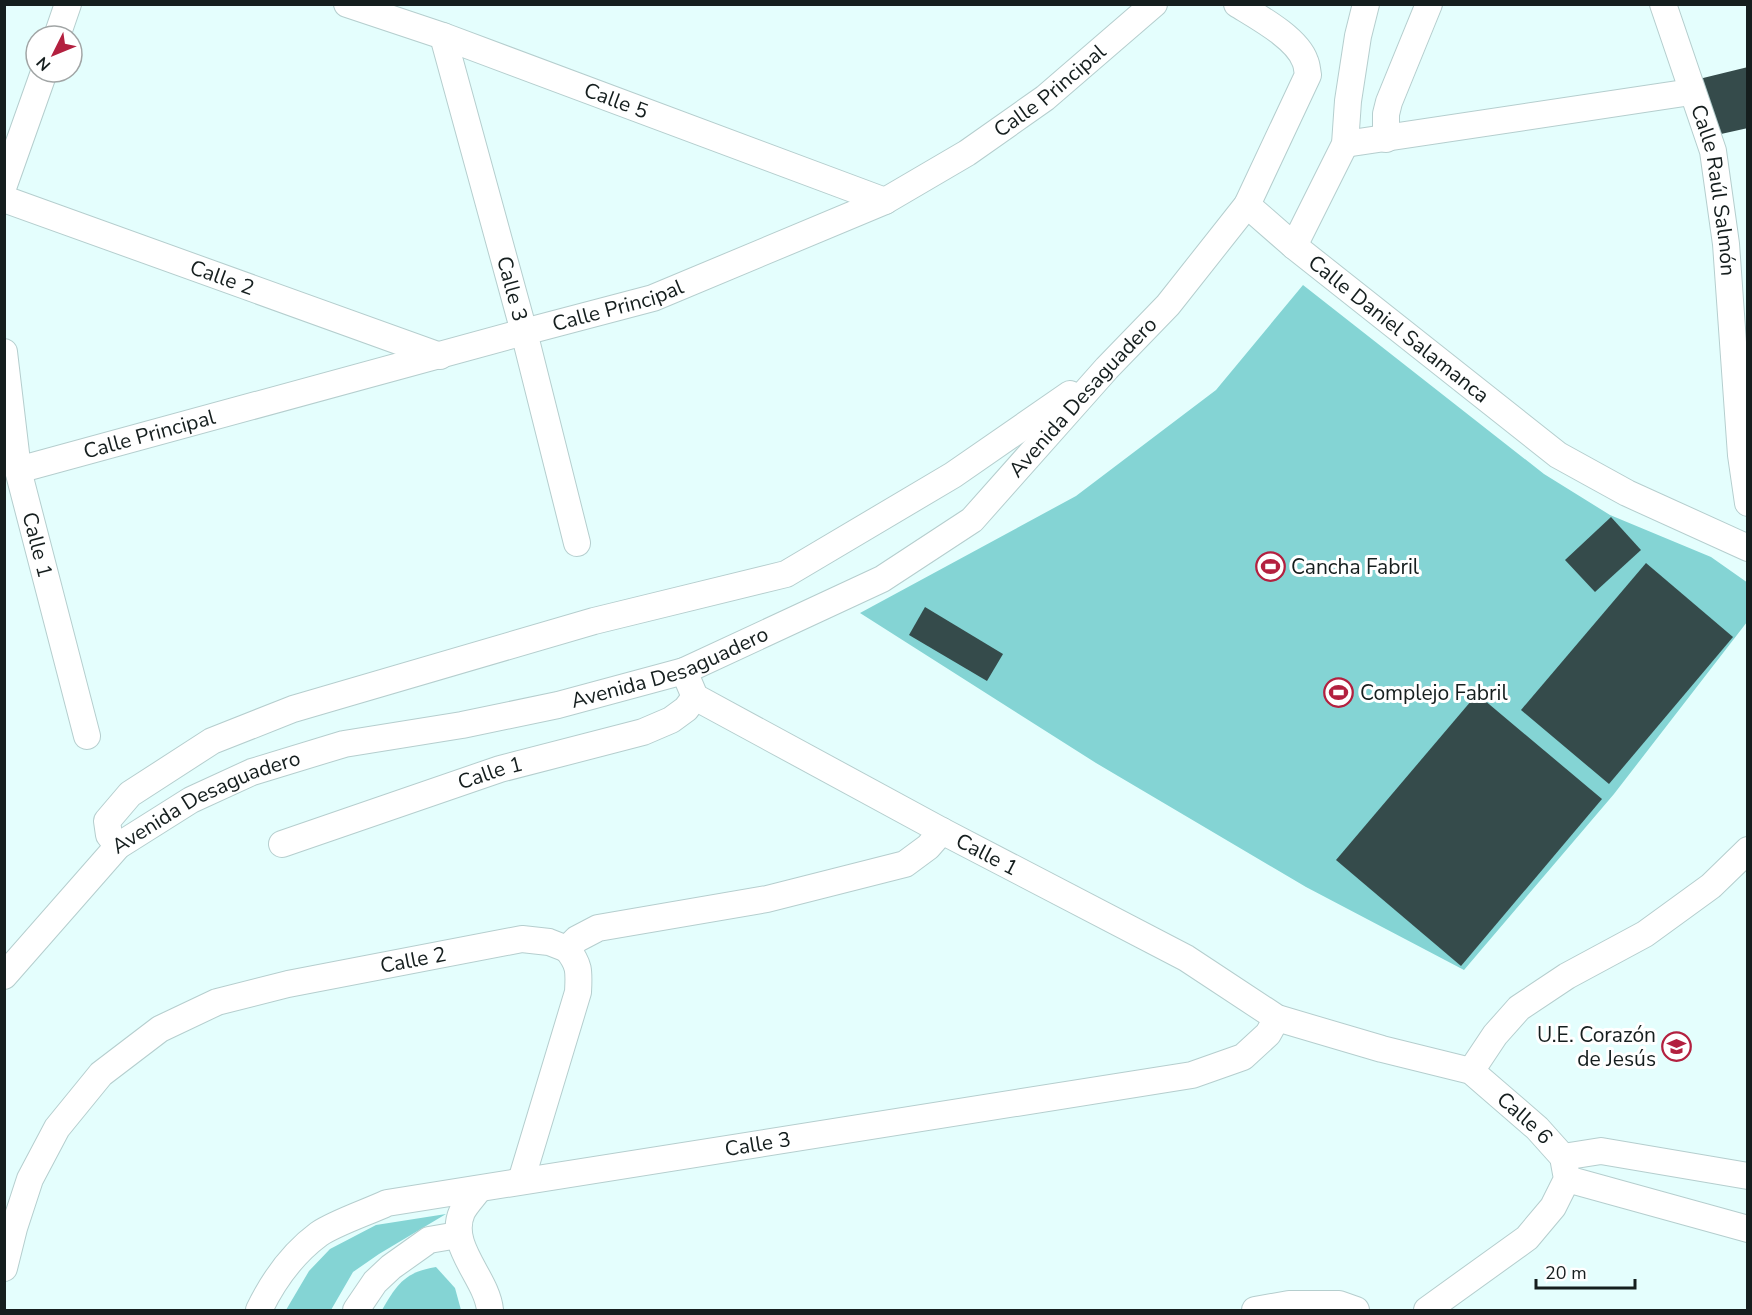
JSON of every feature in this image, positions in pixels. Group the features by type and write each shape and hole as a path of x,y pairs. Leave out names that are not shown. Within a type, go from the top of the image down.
{"street":[{"path":"61,24 68,4"},
{"name":"Calle 5","path":"347,4 443,36 885,201"},
{"path":"1238,4 1257,12 1291,42 1305,60 1308,75 1247,205"},
{"path":"1294,246 1345,144 1348,101 1358,36 1366,4"},
{"path":"1386,139 1386,114 1389,102 1429,4"},
{"name":"Calle Raúl Salmón","path":"1663,4 1691,92 1713,151 1724,232 1741,455 1748,504"},
{"name":"Calle Principal","path":"18,470 653,298 885,201 967,153 1045,98 1145,7"},
{"name":"Calle 3","path":"443,36 524,332 577,543"},
{"path":"4,185 40,84"},
{"name":"Calle Raúl Salmón","path":"1345,144 1691,92"},
{"name":"Calle 2","path":"4,199 440,356"},
{"name":"Calle Daniel Salamanca","path":"1247,205 1294,246 1558,455 1627,493 1748,548"},
{"name":"Avenida Desaguadero","path":"4,976 118,846 201,796 252,772 344,744 462,725 558,705 684,671 882,579 972,520 1107,368 1168,305 1247,205"},
{"name":"Calle 1","path":"4,352 18,470 87,736"},
{"path":"118,846 109,835 107,820 130,794 212,741 304,706 594,621 786,574 953,475 1107,368"},
{"path":"684,671 695,697"},
{"name":"Calle 1","path":"282,844 500,769 643,732 672,720 687,709 695,697 942,831 1186,958 1277,1018"},
{"path":"521,1181 578,992 579,974 576,961 567,949 577,939 598,928 767,899 905,864 928,847 942,831"},
{"path":"1471,1071 1495,1035 1519,1008 1567,976 1645,934 1711,886 1748,850"},
{"name":"Calle 2","path":"4,1268 30,1179 57,1128 101,1074 160,1029 217,1002 288,984 522,939 549,942 567,949"},
{"name":"Calle 3","path":"259,1311 269,1289 286,1266 320,1234 387,1203 1192,1075 1243,1057 1268,1034 1277,1018"},
{"name":"Calle 6","path":"1277,1018 1382,1049 1471,1071 1537,1128 1565,1168"},
{"path":"1427,1311 1527,1238 1553,1207 1565,1168 1601,1151 1748,1176"},
{"path":"1565,1168 1748,1229"},
{"path":"479,1189 462,1213 458,1235 482,1284 490,1311"},
{"path":"356,1311 375,1282 391,1267 429,1239 458,1235"},
{"path":"1255,1311 1289,1304 1339,1304 1356,1311"}],"shaded area":[{"name":"Complejo Fabril","path":"1303,285 1544,474 1610,515 1711,557 1748,583 1747,622 1614,794 1464,970 1306,887 1096,763 860,613 1076,496 1216,390"},
{"path":"446,1214 353,1272 331,1310 286,1310 309,1271 330,1249 376,1225"},
{"path":"436,1267 455,1288 461,1310 382,1310 392,1293 409,1276"}],"building":[{"path":"1748,67 1748,128 1712,136 1699,79"},
{"path":"1611,517 1641,550 1595,592 1565,560"},
{"path":"1646,563 1733,637 1609,784 1521,710"},
{"path":"925,607 1003,654 987,681 909,635"},
{"path":"1477,694 1602,799 1461,966 1336,860"}],"place":[{"name":"Cancha Fabril","path":"1270,567"},
{"name":"Complejo Fabril","path":"1339,693"},
{"name":"U.E. Corazón de Jesús","path":"1677,1047"}]}
